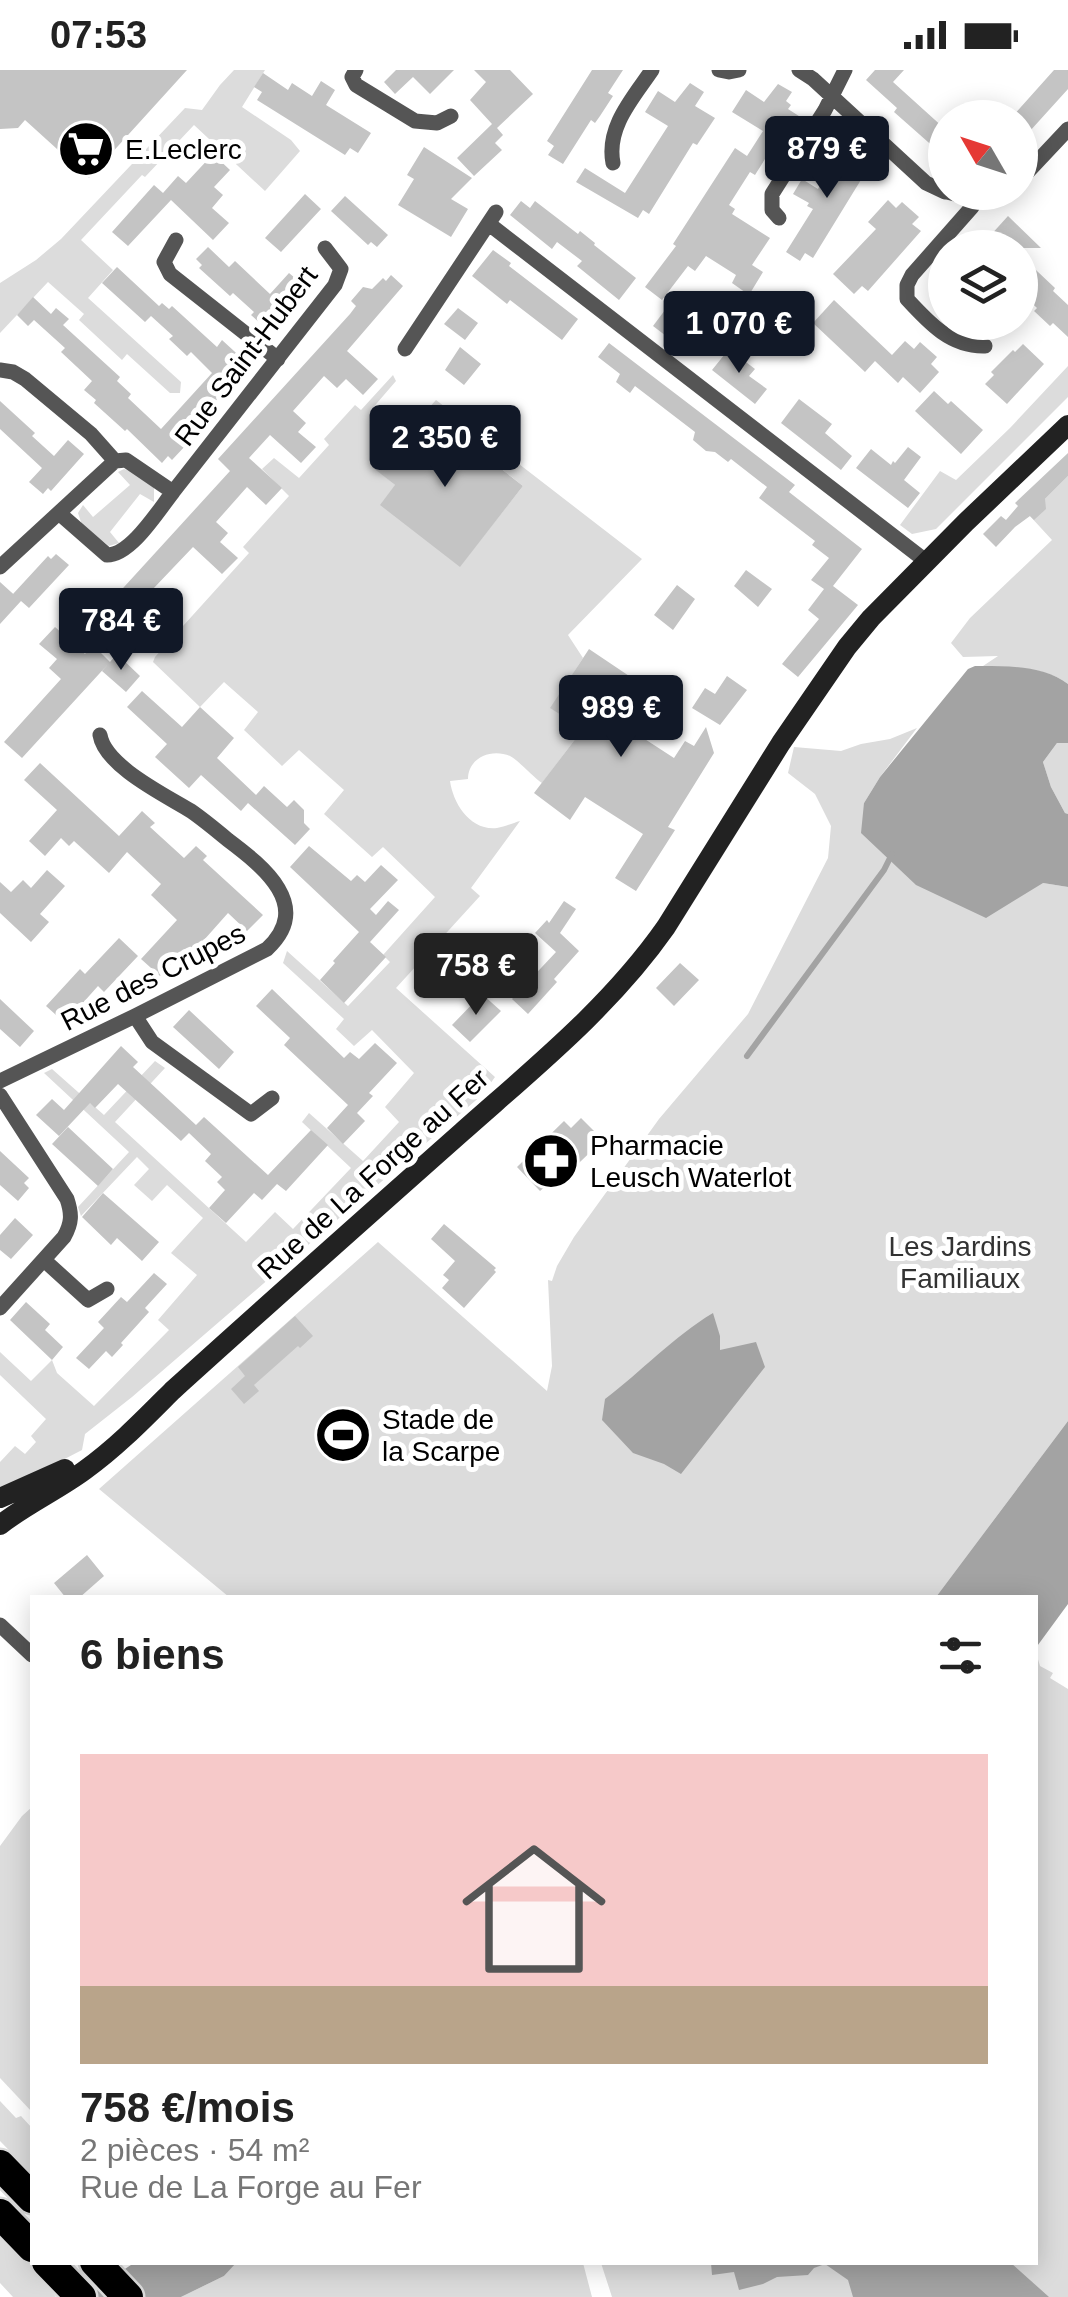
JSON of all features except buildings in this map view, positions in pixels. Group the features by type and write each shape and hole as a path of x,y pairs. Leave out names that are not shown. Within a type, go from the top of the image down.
{"highway":[{"path":"0,2164 30,2196"},
{"path":"0,2214 30,2245"},
{"path":"50,2265 75,2292"},
{"path":"97,2265 128,2297"}],"main road":[{"name":"Rue de La Forge au Fer","path":"172,1391 612,994 666,927 847,647 927,562 1068,425"},
{"path":"0,1498 78,1462 172,1391"},
{"path":"0,1525 95,1462 172,1391"}],"street":[{"path":"356,70 352,77 356,84 415,120 437,123 451,116"},
{"path":"613,163 614,128 652,70"},
{"path":"719,70 738,70"},
{"path":"798,70 813,79 928,184"},
{"path":"779,218 772,210 772,194 846,70"},
{"path":"1038,161 1068,129"},
{"path":"969,210 912,275 907,299 934,328 952,340 972,347 986,346"},
{"path":"406,349 492,218 927,562"},
{"path":"176,240 164,262 170,274 278,360"},
{"name":"Rue Saint-Hubert","path":"59,513 107,555 126,548 335,285 341,269 325,248"},
{"path":"0,370 25,379 91,434 115,461"},
{"path":"0,567 115,461 126,460 173,492"},
{"name":"Rue des Crupes","path":"0,1081 267,948 280,936 286,918 285,901 272,878 192,812 140,781 102,748 100,735"},
{"path":"135,1016 152,1042 250,1114 272,1098"},
{"path":"0,1095 72,1213 64,1237 0,1308"},
{"path":"44,1260 88,1300 106,1290"},
{"path":"0,1625 30,1652"}],"green space":[{"path":"234,70 265,70 242,107 291,140 300,151 265,191 194,125 81,240 113,270 88,298 181,382 180,393 170,393 127,354 122,360 79,320 84,314 48,282 0,333 0,283 61,239 185,108 202,110"},
{"path":"1068,366 1068,397 936,529 912,534 900,525 940,471 956,480"},
{"path":"393,375 396,381 371,410 387,422 386,430 397,434 372,466 395,485 460,566 523,486 444,423 426,445 410,429 436,400 642,559 568,635 583,658 551,708 583,729 542,783 513,758 495,753 476,760 468,779 450,781 464,814 479,825 497,828 520,821 471,888 480,896 396,988 495,1077 482,1095 85,1434 82,1450 0,1488 0,1462 15,1446 25,1454 36,1442 31,1436 46,1419 0,1375 0,1352 31,1381 52,1360 57,1373 94,1406 169,1330 158,1320 197,1275 171,1253 203,1218 167,1185 152,1201 134,1185 149,1169 137,1157 81,1216 78,1207 129,1152 44,1073 52,1069 104,1115 155,1061 165,1068 115,1122 246,1242 275,1212 293,1229 351,1168 302,1122 309,1113 363,1161 399,1122 385,1107 414,1073 372,1030 354,1046 336,1029 344,1019 283,963 287,951 348,1006 390,962 383,955 435,897 383,847 372,857 324,814 344,790 299,750 282,766 244,730 258,712 224,682 200,707 153,662 249,553 243,547 289,496 262,469 274,458 299,478 329,445 324,439 355,405 361,410"},
{"path":"124,469 136,473 154,488 154,502 140,494 110,532 119,543 109,546 82,525 78,513 83,505 93,517 130,485 118,472"},
{"path":"1068,476 1068,684 1038,671 983,666 998,656 963,657 951,643 970,618 1052,540 1029,515"},
{"name":"Les Jardins Familiaux","path":"917,728 864,803 1043,883 1068,887 1068,1421 938,1595 227,1595 99,1489 378,1242 547,1391 552,1366 548,1280 552,1281 574,1237 659,1119 748,1014 828,858 831,826 815,794 788,773 794,747 841,751"},
{"path":"1057,743 1068,743 1068,814 1051,787 1043,762"},
{"path":"1038,1659 1040,1666 1053,1673 1050,1678 1068,1689 1068,2297 612,2297 602,2265 1038,2265"},
{"path":"30,1809 30,2110 0,2078 0,1846"},
{"path":"0,2101 30,2126 30,2172 0,2141"},
{"path":"0,2231 39,2272 56,2297 13,2297 0,2283"},
{"path":"233,2265 584,2265 592,2297 181,2297 224,2276"}],"shaded area":[{"path":"975,666 1036,670 1068,684 1068,743 1057,743 1043,762 1051,787 1068,814 1068,887 1043,883 986,918 916,885 861,833 864,803 880,777 968,669"},
{"path":"713,1313 720,1350 756,1342 765,1367 681,1474 633,1453 602,1420 605,1399"},
{"path":"1068,1421 1068,1604 1038,1645 1038,1595 938,1595"},
{"path":"131,2265 234,2265 224,2276 181,2297 82,2297"},
{"path":"711,2265 822,2265 808,2275 777,2277 739,2290 734,2272 712,2275"},
{"path":"826,2265 1013,2265 1049,2297 853,2297 848,2280"}],"waterway":[{"path":"747,1056 892,854"}],"place":[{"name":"E.Leclerc","path":"86,149"},
{"name":"Pharmacie Leusch Waterlot","path":"551,1161"},
{"name":"Stade de la Scarpe","path":"343,1435"}]}
